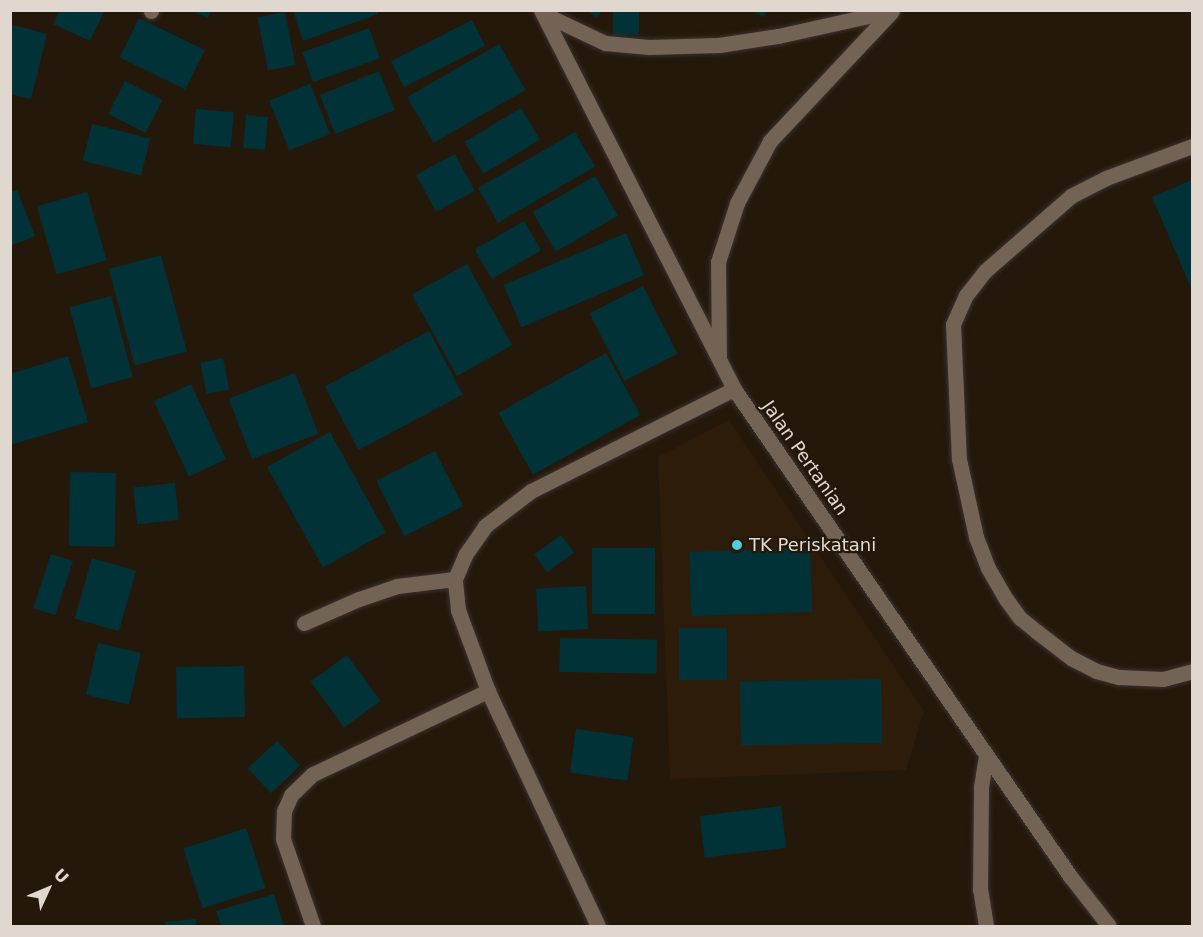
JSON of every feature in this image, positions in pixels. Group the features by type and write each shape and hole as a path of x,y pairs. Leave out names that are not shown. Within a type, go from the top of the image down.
{"street":[{"path":"543,12 605,43 649,47 719,45 778,36 892,11"},
{"path":"719,360 718,262 737,203 770,141 892,11"},
{"name":"Jalan Pertanian","path":"543,12 734,389 986,754 1109,927"},
{"path":"1192,146 1106,178 1071,196 985,271 966,296 953,324 960,459 976,537 988,568 1006,599 1020,618 1036,631 1071,658 1096,671 1119,677 1163,679 1192,671"},
{"path":"598,927 488,691 458,610 454,579 465,555 485,526 531,490 734,389"},
{"path":"304,623 359,599 397,586 454,579"},
{"path":"313,927 283,839 284,811 291,795 313,774 488,691"},
{"path":"986,754 981,787 980,890 986,927"}],"shaded area":[{"name":"TK Periskatani","path":"729,420 924,711 906,770 670,779 658,457"}],"building":[{"path":"60,10 105,10 90,41 53,24"},
{"path":"190,10 211,10 208,18"},
{"path":"293,10 377,10 378,14 303,41"},
{"path":"587,10 602,10 597,18"},
{"path":"613,10 639,10 639,35 613,35"},
{"path":"749,10 767,10 764,17"},
{"path":"285,12 295,65 268,70 258,17"},
{"path":"139,18 205,50 185,90 120,58"},
{"path":"472,20 485,46 404,87 391,61"},
{"path":"10,24 47,34 31,99 10,94"},
{"path":"369,28 380,58 313,82 302,52"},
{"path":"499,44 526,90 434,143 407,97"},
{"path":"379,71 395,110 335,134 320,95"},
{"path":"125,81 162,100 146,133 108,114"},
{"path":"310,84 330,134 289,151 269,100"},
{"path":"521,108 540,140 483,174 464,142"},
{"path":"196,109 234,112 231,147 193,144"},
{"path":"246,115 268,117 265,150 243,148"},
{"path":"92,124 150,139 141,175 83,161"},
{"path":"575,132 595,167 498,223 478,188"},
{"path":"455,154 475,191 436,212 416,175"},
{"path":"595,176 618,216 556,252 533,212"},
{"path":"1192,180 1192,290 1152,197"},
{"path":"17,190 35,236 10,246 10,192"},
{"path":"87,192 107,260 57,275 37,206"},
{"path":"524,221 541,250 492,279 475,250"},
{"path":"626,233 644,275 522,327 504,285"},
{"path":"161,255 187,352 135,366 109,269"},
{"path":"467,264 512,345 457,376 412,295"},
{"path":"643,286 678,354 624,381 590,313"},
{"path":"111,296 133,377 91,388 69,307"},
{"path":"429,331 463,395 359,450 325,386"},
{"path":"606,353 640,415 533,475 498,413"},
{"path":"68,356 88,422 10,445 10,374"},
{"path":"223,358 229,389 207,394 200,362"},
{"path":"295,373 318,434 252,459 229,398"},
{"path":"191,384 226,459 189,477 154,401"},
{"path":"330,432 386,533 323,567 267,467"},
{"path":"435,451 463,506 404,536 376,481"},
{"path":"70,472 116,473 115,547 69,546"},
{"path":"175,483 179,520 137,524 133,487"},
{"path":"561,535 574,553 547,572 534,554"},
{"path":"592,548 655,548 655,614 592,614"},
{"path":"810,548 812,612 691,616 689,552"},
{"path":"51,554 73,561 55,615 33,608"},
{"path":"92,558 136,571 119,631 75,619"},
{"path":"586,586 588,629 538,632 536,589"},
{"path":"679,628 727,628 727,680 679,680"},
{"path":"560,638 657,640 656,674 559,672"},
{"path":"98,643 141,653 129,705 86,695"},
{"path":"347,655 381,701 344,728 311,681"},
{"path":"244,666 245,717 177,718 176,667"},
{"path":"881,679 882,743 741,745 740,681"},
{"path":"576,729 633,737 627,781 570,773"},
{"path":"277,741 300,766 271,793 248,768"},
{"path":"781,806 786,848 705,858 700,816"},
{"path":"246,828 265,888 203,908 183,848"},
{"path":"274,894 284,926 221,926 216,911"},
{"path":"196,919 196,926 165,926 165,922"}],"place":[{"name":"TK Periskatani","path":"737,545"}]}
